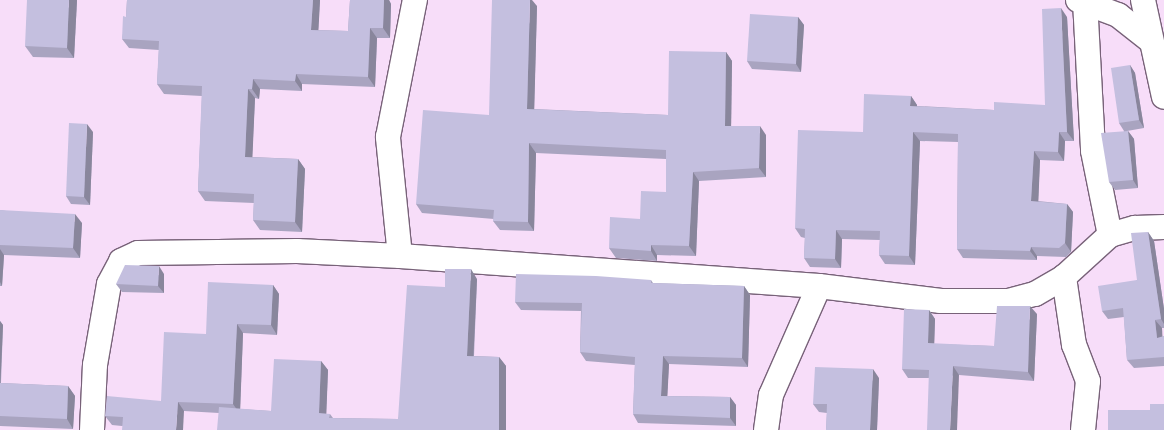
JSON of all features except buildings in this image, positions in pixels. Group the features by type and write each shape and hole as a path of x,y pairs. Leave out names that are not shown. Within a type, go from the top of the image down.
{"street":[{"path":"400,256 388,137 415,0"},
{"path":"1078,0 1084,0 1118,14 1151,41"},
{"path":"1084,0 1093,151 1110,235"},
{"path":"1143,0 1164,97"},
{"path":"92,430 95,365 109,284 121,261 138,253 241,254 297,251 400,256 818,286 941,301 1008,301 1035,294 1064,277 1110,235 1136,228 1164,228"},
{"path":"1064,277 1074,345 1088,381 1083,430"},
{"path":"766,430 771,394 818,286"}]}
